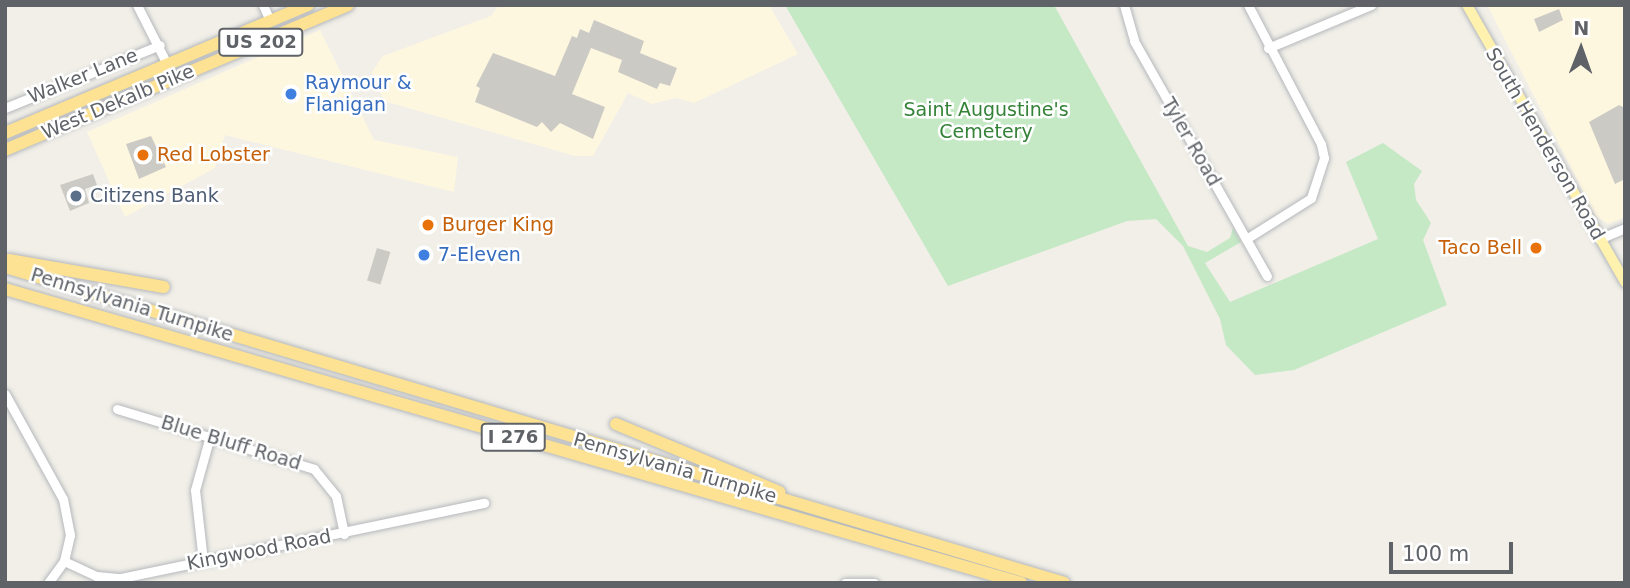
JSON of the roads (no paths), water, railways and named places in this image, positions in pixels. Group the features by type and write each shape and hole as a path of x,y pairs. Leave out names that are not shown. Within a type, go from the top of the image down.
{"highway":[{"name":"West Dekalb Pike","path":"5,133 308,5"},
{"name":"West Dekalb Pike","path":"5,150 348,5"},
{"path":"5,260 164,287"},
{"name":"Pennsylvania Turnpike","path":"5,267 1064,583"},
{"name":"Pennsylvania Turnpike","path":"5,289 1021,583"},
{"path":"615,424 838,516"}],"main road":[{"name":"South Henderson Road","path":"1467,5 1625,282"}],"street":[{"path":"137,5 160,45 174,78"},
{"path":"263,5 270,22"},
{"name":"Tyler Road","path":"1124,5 1134,41 1267,276"},
{"path":"1246,239 1300,209 1323,173 1321,144 1268,48 1248,5"},
{"path":"1268,48 1371,5"},
{"name":"Walker Lane","path":"5,108 160,45"},
{"path":"1599,239 1625,228"},
{"path":"5,394 63,499 70,535 64,561 48,583"},
{"name":"Blue Bluff Road","path":"117,409 314,469 336,496 344,534"},
{"path":"203,561 195,490 210,436"},
{"name":"Kingwood Road","path":"64,561 96,576 121,578 484,503"},
{"path":"845,583 874,583"}],"place":[{"name":"Raymour & Flanigan","path":"291,94"},
{"name":"Red Lobster","path":"143,155"},
{"name":"Citizens Bank","path":"76,196"},
{"name":"Burger King","path":"428,225"},
{"name":"Taco Bell","path":"1536,248"},
{"name":"7-Eleven","path":"424,255"}],"park label":[{"name":"Saint Augustine's Cemetery","path":"986,121"}]}
